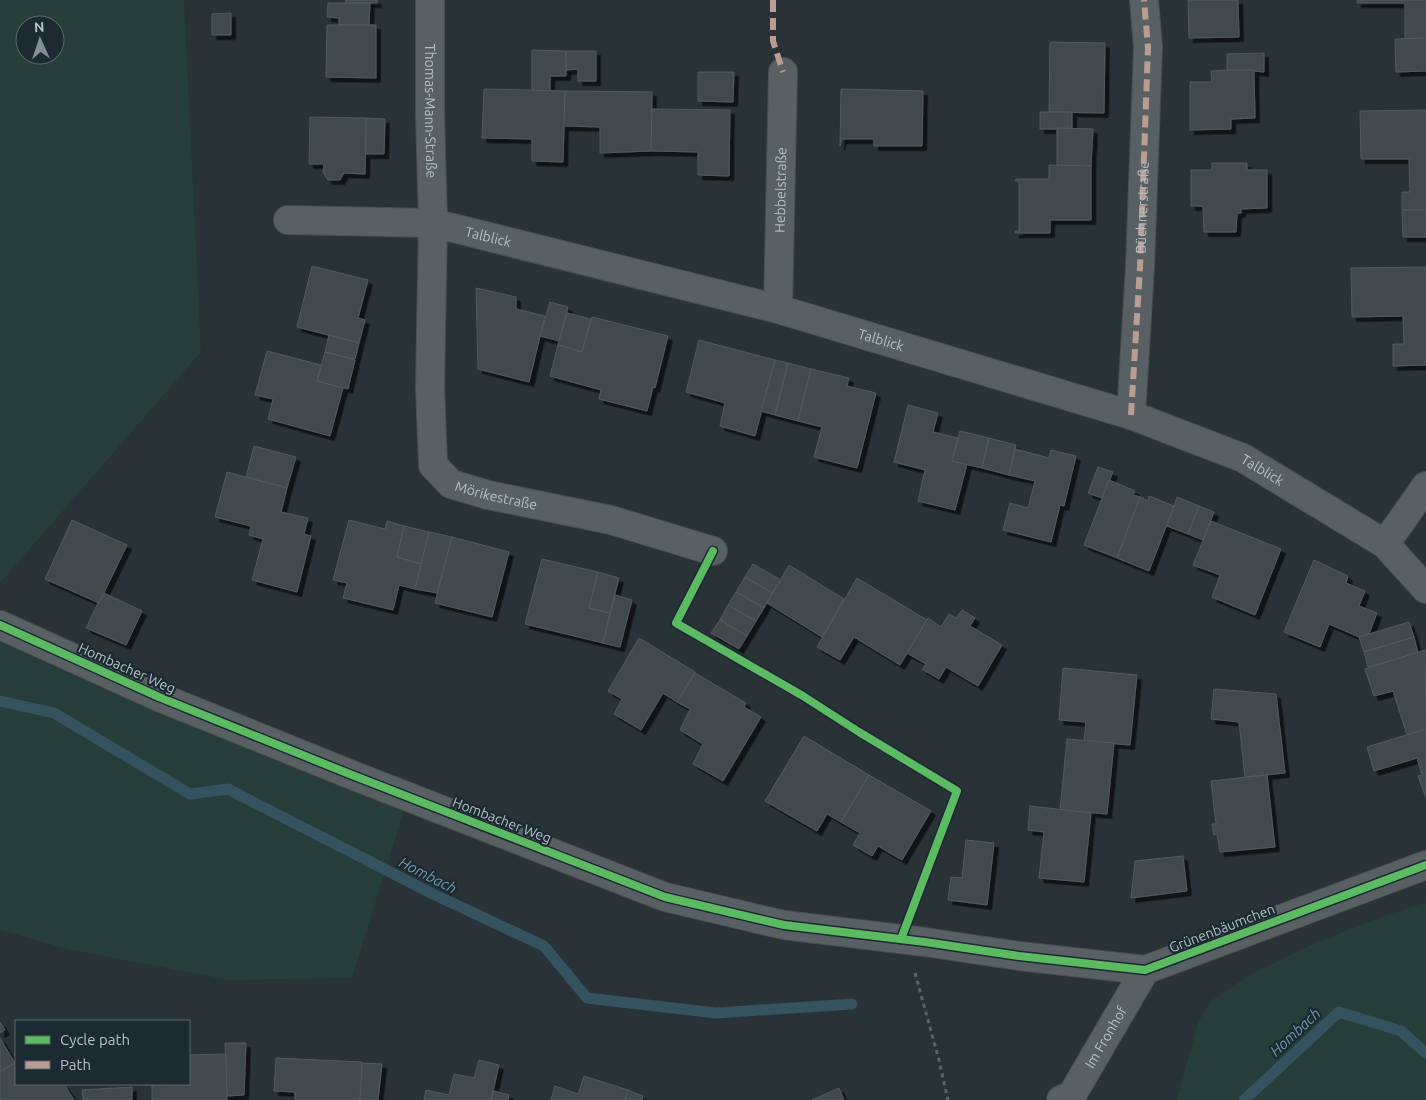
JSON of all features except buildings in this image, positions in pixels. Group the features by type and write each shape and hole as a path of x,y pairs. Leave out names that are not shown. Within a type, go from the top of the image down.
{"street":[{"name":"Thomas-Mann-Straße","path":"430,0 430,115 433,222"},
{"name":"Büchnerstraße","path":"1131,415 1140,267 1148,48 1144,0"},
{"name":"Hebbelstraße","path":"778,310 783,72"},
{"name":"Talblick","path":"288,220 433,222 778,310 1131,415 1243,458 1385,544 1426,589"},
{"name":"Mörikestraße","path":"433,222 430,388 433,464 451,484 488,496 611,520 713,551"},
{"path":"1385,544 1426,486"},
{"name":"Hombacher Weg","path":"0,625 168,700 665,897 784,925 925,942 1019,956"},
{"name":"Grünenbäumchen","path":"1019,956 1145,970 1426,865"},
{"name":"Im Fronhof","path":"1061,1100 1072,1095 1145,970"}],"path":[{"path":"925,942 914,969 948,1100"}],"green space":[{"path":"0,0 184,0 201,352 0,583"},
{"path":"0,640 62,671 404,810 352,978 229,980 67,949 0,930"},
{"path":"1426,902 1426,1100 1177,1100 1198,1022 1212,1000 1246,977 1317,942"}],"waterway":[{"name":"Hombach","path":"0,701 54,713 190,794 228,789 433,894 544,946 587,998 716,1013 852,1004"},
{"name":"Hombach","path":"1244,1100 1339,1012 1401,1031 1426,1053"}],"marked path":[{"path":"773,0 773,41 783,72"},
{"path":"1131,415 1140,267 1148,47 1144,0"}],"cycle path":[{"path":"713,551 676,623 803,696 957,791 901,939"},
{"path":"0,625 159,697 347,773 665,897 784,925 925,942 1019,956 1145,970 1426,865"}]}
